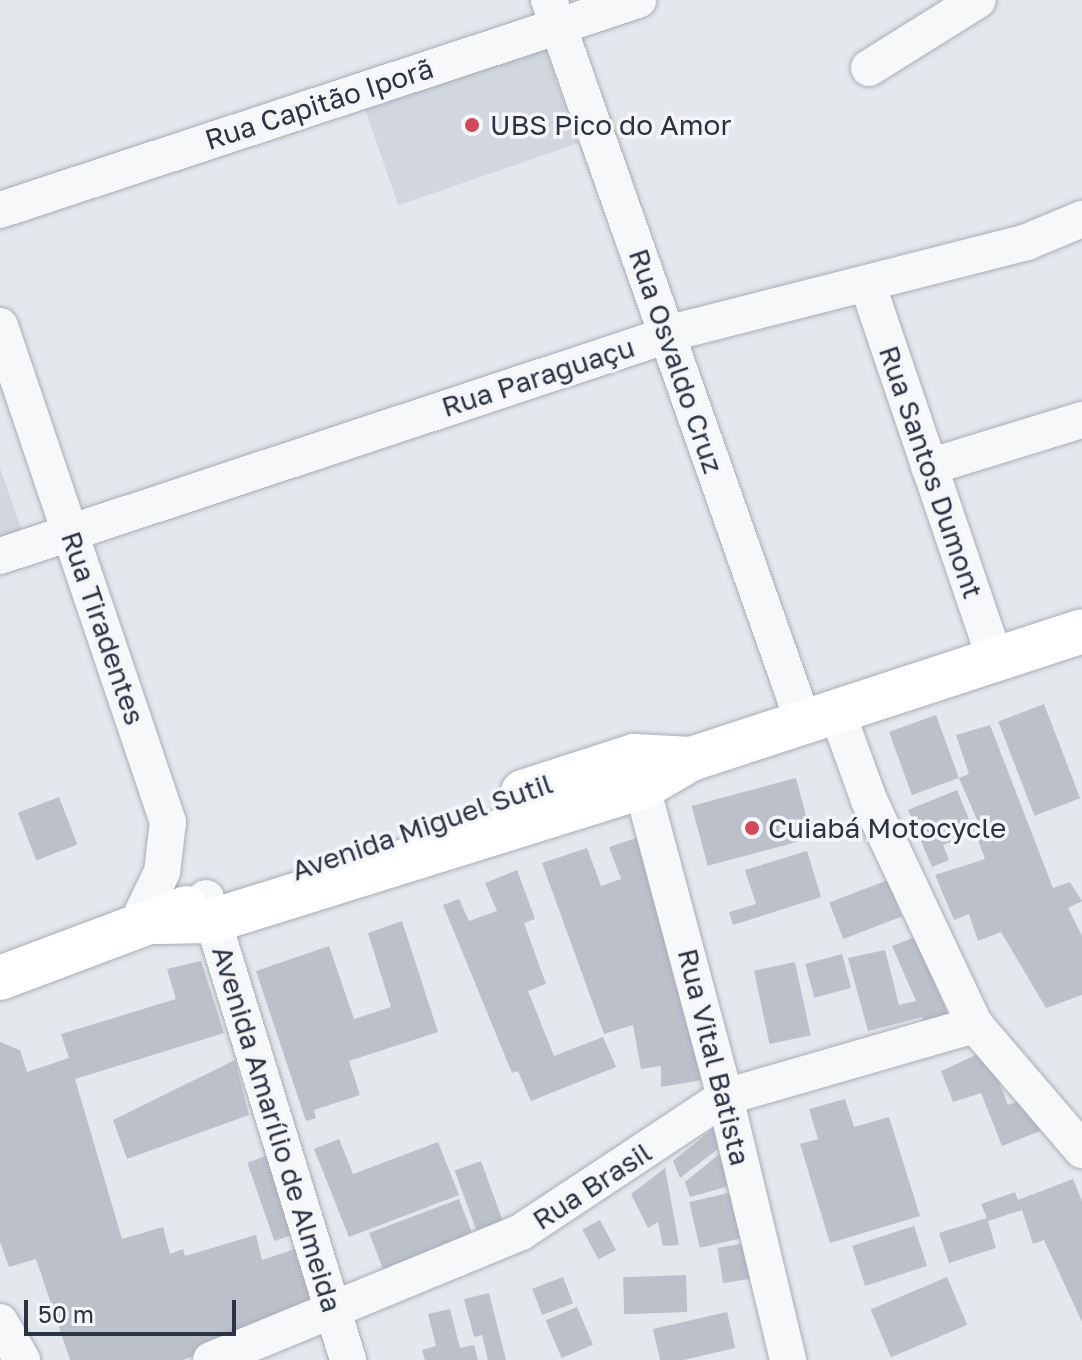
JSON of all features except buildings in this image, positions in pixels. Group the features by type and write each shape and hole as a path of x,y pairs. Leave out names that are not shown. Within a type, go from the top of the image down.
{"main road":[{"name":"Avenida Miguel Sutil","path":"0,978 146,926 209,909 638,771 691,759 1082,631"}],"street":[{"name":"Rua Capitão Iporã","path":"0,210 553,13 638,0"},
{"path":"869,68 978,0"},
{"name":"Rua Osvaldo Cruz","path":"553,13 667,335 820,717 869,800 975,1025 1082,1150"},
{"name":"Rua Paraguaçu","path":"0,556 667,335 1027,242 1082,219"},
{"name":"Rua Santos Dumont","path":"867,283 995,660"},
{"name":"Rua Tiradentes","path":"0,326 168,822 162,872 146,926"},
{"path":"929,467 1082,420"},
{"name":"Rua Vital Batista","path":"638,771 725,1097 788,1360"},
{"name":"Avenida Amarílio de Almeida","path":"209,909 348,1360"},
{"name":"Rua Brasil","path":"211,1360 334,1313 547,1217 725,1097 975,1025"},
{"path":"0,1322 22,1360"}],"shaded area":[{"name":"UBS Pico do Amor","path":"544,45 578,143 398,205 364,107"},
{"path":"0,468 25,540 0,549"}],"place":[{"name":"UBS Pico do Amor","path":"472,125"},
{"name":"Cuiabá Motocycle","path":"752,828"}]}
